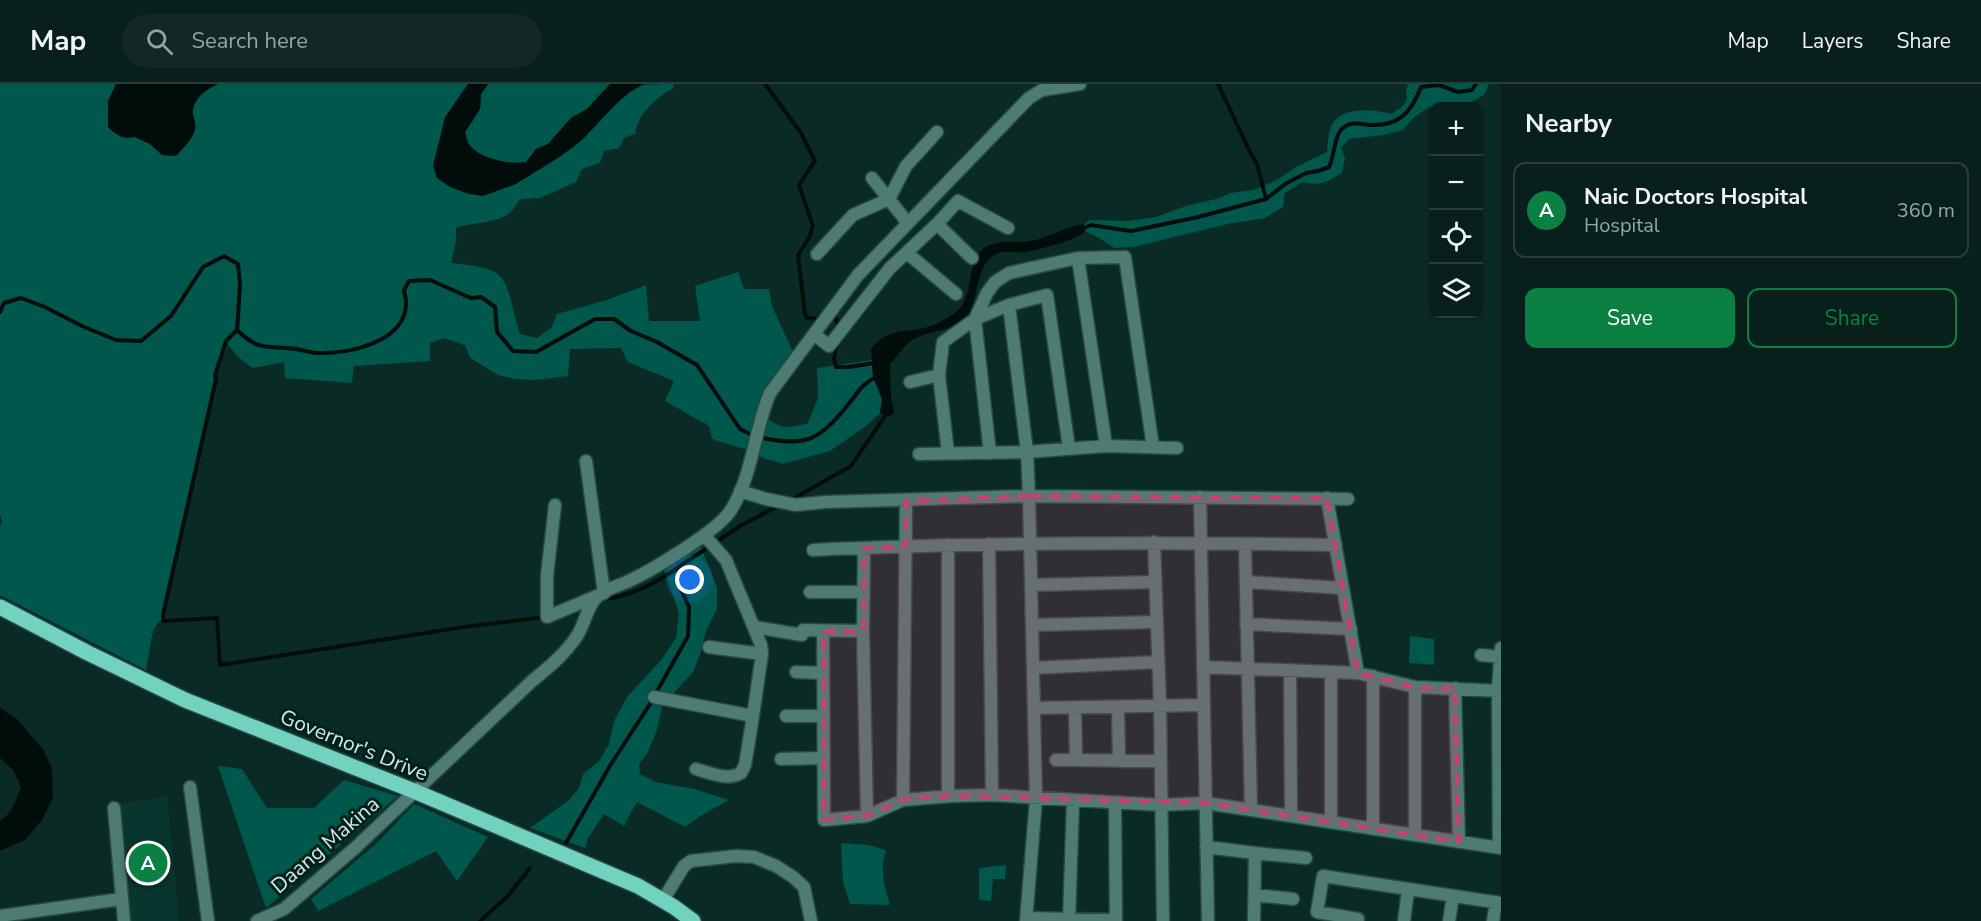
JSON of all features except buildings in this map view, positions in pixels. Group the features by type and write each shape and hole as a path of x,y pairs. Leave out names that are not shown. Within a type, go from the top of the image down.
{"main road":[{"name":"Governor's Drive","path":"0,607 185,700 414,791 638,886 693,921"}],"street":[{"path":"555,505 548,576 547,617 648,571 706,537 728,516 738,495 755,450 770,393 858,275 1029,98 1042,87 1080,84"},
{"path":"817,254 853,215 889,199 906,166 937,132"},
{"path":"872,178 907,222"},
{"path":"814,334 829,346 890,268 958,201 1008,228"},
{"path":"937,224 972,258"},
{"path":"907,253 956,294"},
{"path":"990,453 975,319 987,293 995,282 1009,273 1078,258 1125,257 1153,447"},
{"path":"1078,258 1106,446"},
{"path":"948,453 939,375 943,342 975,319 1009,305 1047,295 1069,448"},
{"path":"1009,305 1027,452 1029,496 1036,798 1026,921 1026,918 1070,920 1116,920 1115,803"},
{"path":"910,381 939,375"},
{"path":"919,454 1027,452 1106,446 1177,448"},
{"path":"586,461 604,592"},
{"path":"738,495 796,505 825,502 1029,496 1348,499"},
{"path":"1200,497 1208,921"},
{"path":"1327,498 1358,673"},
{"path":"903,800 906,501"},
{"path":"696,769 726,777 741,773 745,765 762,654 755,627 726,560 706,537"},
{"path":"1154,542 1160,705 1163,921"},
{"path":"813,550 989,544 1154,542 1336,545"},
{"path":"989,544 992,795"},
{"path":"1245,544 1251,810"},
{"path":"948,545 948,796"},
{"path":"864,548 863,631 867,816"},
{"path":"1031,585 1155,582"},
{"path":"1246,582 1343,588"},
{"name":"Daang Makina","path":"257,921 289,905 355,848 554,663 578,634 595,600 604,592"},
{"path":"810,592 863,592"},
{"path":"1032,625 1157,622"},
{"path":"1246,624 1351,629"},
{"path":"755,627 802,633 863,631"},
{"path":"823,631 824,820 867,816 903,800 948,796 992,795 1161,805 1205,803 1500,848 1499,691 1501,654 1481,655"},
{"path":"709,647 762,654"},
{"path":"1033,668 1158,662"},
{"path":"1203,668 1358,673 1415,687 1499,691"},
{"path":"1290,670 1291,816"},
{"path":"796,672 823,672"},
{"path":"1331,672 1331,822"},
{"path":"1372,829 1373,676"},
{"path":"1415,687 1415,835"},
{"path":"1455,688 1459,842"},
{"path":"654,697 753,716"},
{"path":"1034,708 1203,705"},
{"path":"1118,707 1119,761"},
{"path":"1075,708 1076,760"},
{"path":"786,716 823,716"},
{"path":"782,759 824,758"},
{"path":"1056,760 1161,761"},
{"path":"190,787 208,921"},
{"path":"1070,920 1073,801"},
{"path":"114,808 124,921"},
{"path":"1206,847 1305,858"},
{"path":"1254,921 1255,853"},
{"path":"663,900 684,866 691,861 736,856 754,857 793,876 804,887 811,921"},
{"path":"1357,921 1358,919 1317,912 1323,876 1499,903 1493,921"},
{"path":"1404,921 1408,890"},
{"path":"1255,895 1293,899"},
{"path":"1449,921 1454,896"},
{"path":"0,916 23,917 121,899"}],"highlighted area":[{"path":"1029,496 1327,498 1358,673 1415,687 1455,688 1459,842 1205,803 948,796 903,800 867,816 824,820 823,631 863,631 864,548 905,546 906,501"}],"shaded area":[{"path":"116,84 218,84 204,92 194,105 194,133 176,156 162,155 150,144 135,137 120,136 108,127 108,101"},
{"path":"468,84 488,84 481,94 480,109 465,132 470,146 488,158 519,163 526,162 536,149 548,144 571,118 587,109 610,84 644,84 616,104 582,140 559,157 516,184 483,196 450,187 437,178 433,166 445,117"},
{"path":"1084,224 1085,231 1066,241 1025,252 1001,252 991,257 982,271 972,306 964,319 950,327 912,340 890,364 894,412 890,417 880,413 882,399 873,377 871,349 877,342 895,332 931,326 960,308 967,294 975,260 984,248 996,243 1031,241"},
{"path":"0,708 16,718 43,749 52,769 53,797 42,820 25,840 0,851 0,821 11,811 21,787 14,771 0,758"},
{"path":"167,796 179,921 130,921 117,805"}],"green space":[{"path":"0,84 116,84 108,101 135,137 150,144 162,155 176,156 194,133 194,105 204,92 218,84 468,84 438,148 433,166 506,187 535,172 578,144 618,101 634,89 642,85 674,84 673,88 654,102 644,113 635,134 624,138 619,148 604,151 600,163 582,169 576,182 540,198 520,199 512,211 502,217 456,228 456,241 451,263 487,269 504,280 520,334 537,338 551,328 557,314 607,300 646,285 649,321 700,321 695,286 738,272 744,289 769,289 772,306 793,352 763,393 758,413 771,422 787,427 808,423 818,398 817,368 872,360 873,377 882,399 880,413 866,426 830,451 783,464 712,439 709,426 665,401 674,381 628,362 621,348 570,349 568,376 536,380 515,379 498,375 470,358 465,345 444,338 430,343 430,361 354,366 352,383 285,378 284,362 252,368 238,357 226,342 215,375 216,379 163,621 159,621 153,631 146,670 0,595 0,525 2,523 0,514"},
{"path":"488,84 610,84 587,109 571,118 548,144 536,149 526,162 519,163 489,158 475,151 467,141 465,132 480,109 481,94"},
{"path":"1408,84 1489,84 1485,94 1472,102 1429,102 1429,108 1414,117 1403,130 1349,139 1341,148 1345,158 1342,172 1323,183 1302,182 1285,193 1283,207 1265,218 1228,224 1133,247 1114,248 1085,231 1084,224 1090,220 1128,221 1156,217 1230,193 1254,190 1327,152 1332,124 1343,114 1368,110 1391,114 1402,107 1407,99"},
{"path":"700,545 717,587 717,609 706,631 693,672 662,706 657,730 647,754 639,764 640,774 655,782 694,789 729,800 685,827 637,802 624,826 604,814 588,838 585,848 530,828 569,800 579,788 583,774 599,761 609,744 614,721 627,697 662,659 676,638 679,613 663,568"},
{"path":"1410,636 1434,639 1434,665 1409,663"},
{"path":"218,766 242,769 267,808 314,808 344,780 398,796 266,908"},
{"path":"414,804 488,837 457,881 436,851 318,911 311,899 376,844"},
{"path":"841,843 868,845 886,850 883,871 890,905 850,904 843,882"},
{"path":"1006,865 1005,879 993,879 991,901 979,900 979,868"}],"waterway":[{"path":"765,84 801,133 815,161 799,185 813,226 809,238 798,255 805,314 807,318 817,319"},
{"path":"1218,84 1257,164 1266,199"},
{"path":"1082,229 1091,225 1131,231 1198,217 1266,199 1285,184 1306,173 1329,167 1338,135 1349,124 1380,125 1396,120 1408,111 1421,87 1439,85 1458,92 1472,90 1476,84"},
{"path":"0,312 4,303 21,298 116,340 141,341 171,316 203,267 224,256 238,264 240,285 237,330 258,345 331,353 359,348 386,336 396,328 403,317 406,302 404,290 409,281 430,280 471,298 481,297 495,307 497,332 513,351 536,352 595,319 614,319 631,331 657,342 697,365 740,429 752,435"},
{"path":"830,319 837,319 838,329"},
{"path":"237,330 226,341 215,375 216,379 163,621 217,618 220,665 464,627 545,617"},
{"path":"837,342 834,359 836,367 875,363"},
{"path":"763,438 790,442 811,438 828,427 863,386 876,377"},
{"path":"791,500 851,466 887,413"},
{"path":"566,843 688,636 689,607 679,585 680,566 740,526 778,506"},
{"path":"607,599 645,587 679,567"},
{"path":"480,921 507,897 530,868"}],"place":[{"name":"Naic Doctors Hospital","path":"148,863"}]}
